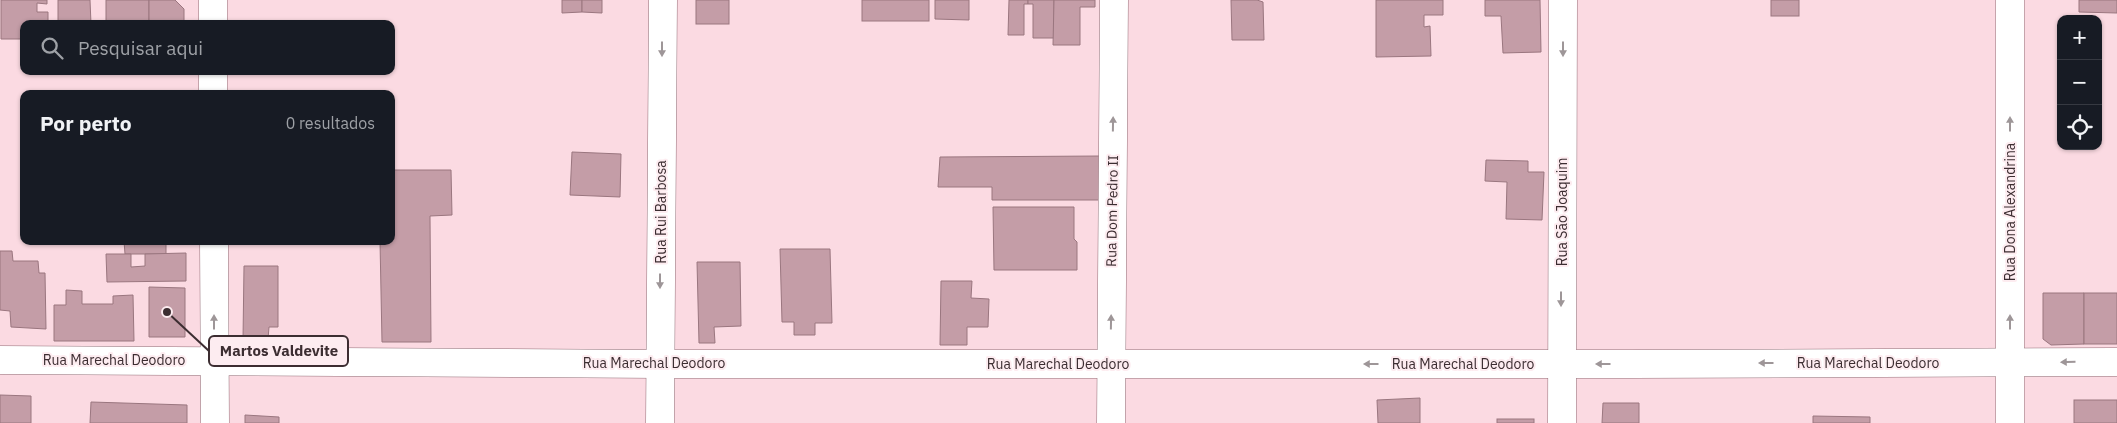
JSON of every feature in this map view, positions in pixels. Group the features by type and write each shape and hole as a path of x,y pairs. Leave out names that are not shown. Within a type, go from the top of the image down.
{"main road":[{"path":"213,0 213,20"},
{"name":"Rua Rui Barbosa","path":"660,423 663,0"},
{"name":"Rua Dom Pedro II","path":"1111,423 1114,0"},
{"name":"Rua São Joaquim","path":"1562,423 1563,0"},
{"name":"Rua Dona Alexandrina","path":"2010,0 2010,423"},
{"path":"213,75 213,90"},
{"path":"214,245 215,423"},
{"name":"Rua Marechal Deodoro","path":"0,360 660,364 2117,362"}],"building":[{"path":"1,0 47,0 47,4 37,3 37,12 48,12 48,20 20,20 20,39 1,39"},
{"path":"58,0 90,0 91,20 58,20"},
{"path":"106,0 149,0 149,20 106,20"},
{"path":"149,0 175,0 184,9 184,20 149,20"},
{"path":"562,0 582,0 582,12 562,13"},
{"path":"582,0 602,0 602,13 582,12"},
{"path":"696,0 729,0 729,24 696,24"},
{"path":"862,0 929,0 929,21 862,21"},
{"path":"935,0 969,0 969,20 935,19"},
{"path":"1009,0 1028,0 1028,4 1024,4 1024,35 1008,35"},
{"path":"1028,0 1054,0 1054,38 1033,38 1033,4 1028,4"},
{"path":"1054,0 1095,0 1095,7 1080,7 1080,45 1053,45"},
{"path":"1231,0 1257,0 1263,2 1264,40 1232,40"},
{"path":"1376,0 1443,0 1443,15 1424,15 1424,27 1430,26 1431,56 1376,57"},
{"path":"1485,0 1540,0 1541,52 1503,53 1501,16 1485,16"},
{"path":"1771,0 1799,0 1799,16 1771,16"},
{"path":"2079,0 2117,0 2117,13 2079,12"},
{"path":"572,152 621,154 620,197 570,195"},
{"path":"1100,156 1099,200 992,200 992,187 938,187 940,157"},
{"path":"1486,160 1528,161 1528,172 1544,172 1542,220 1506,219 1507,182 1485,181"},
{"path":"395,170 451,170 452,215 430,216 431,342 382,342 380,245 395,245"},
{"path":"993,207 1074,207 1074,239 1077,242 1077,270 994,270"},
{"path":"124,245 166,245 166,254 125,254"},
{"path":"780,249 830,249 832,323 815,323 815,335 794,335 794,322 782,322"},
{"path":"0,251 12,251 13,261 38,261 39,273 45,273 46,329 11,327 10,311 0,310"},
{"path":"186,253 186,281 107,282 106,254 131,254 131,267 145,266 145,254"},
{"path":"697,262 740,262 741,326 714,327 715,343 699,343"},
{"path":"244,266 278,266 278,327 269,327 268,339 243,339"},
{"path":"941,281 972,281 971,298 989,299 988,327 967,327 967,345 940,345"},
{"path":"149,287 185,288 185,337 149,337"},
{"path":"66,290 82,291 82,304 113,304 113,296 133,295 134,341 54,341 54,305 66,305"},
{"path":"2043,293 2084,293 2084,344 2051,345 2043,339"},
{"path":"2084,293 2117,293 2117,344 2084,344"},
{"path":"0,395 31,396 31,423 0,423"},
{"path":"1420,398 1420,423 1378,423 1377,400"},
{"path":"2074,400 2117,400 2117,423 2074,423"},
{"path":"91,402 187,405 187,423 90,423"},
{"path":"1603,403 1639,403 1639,423 1602,423"},
{"path":"245,415 279,417 279,423 245,423"},
{"path":"1813,416 1870,417 1870,423 1813,423"},
{"path":"1497,419 1534,419 1534,423 1497,423"}],"place":[{"name":"Martos Valdevite","path":"167,312"}]}
